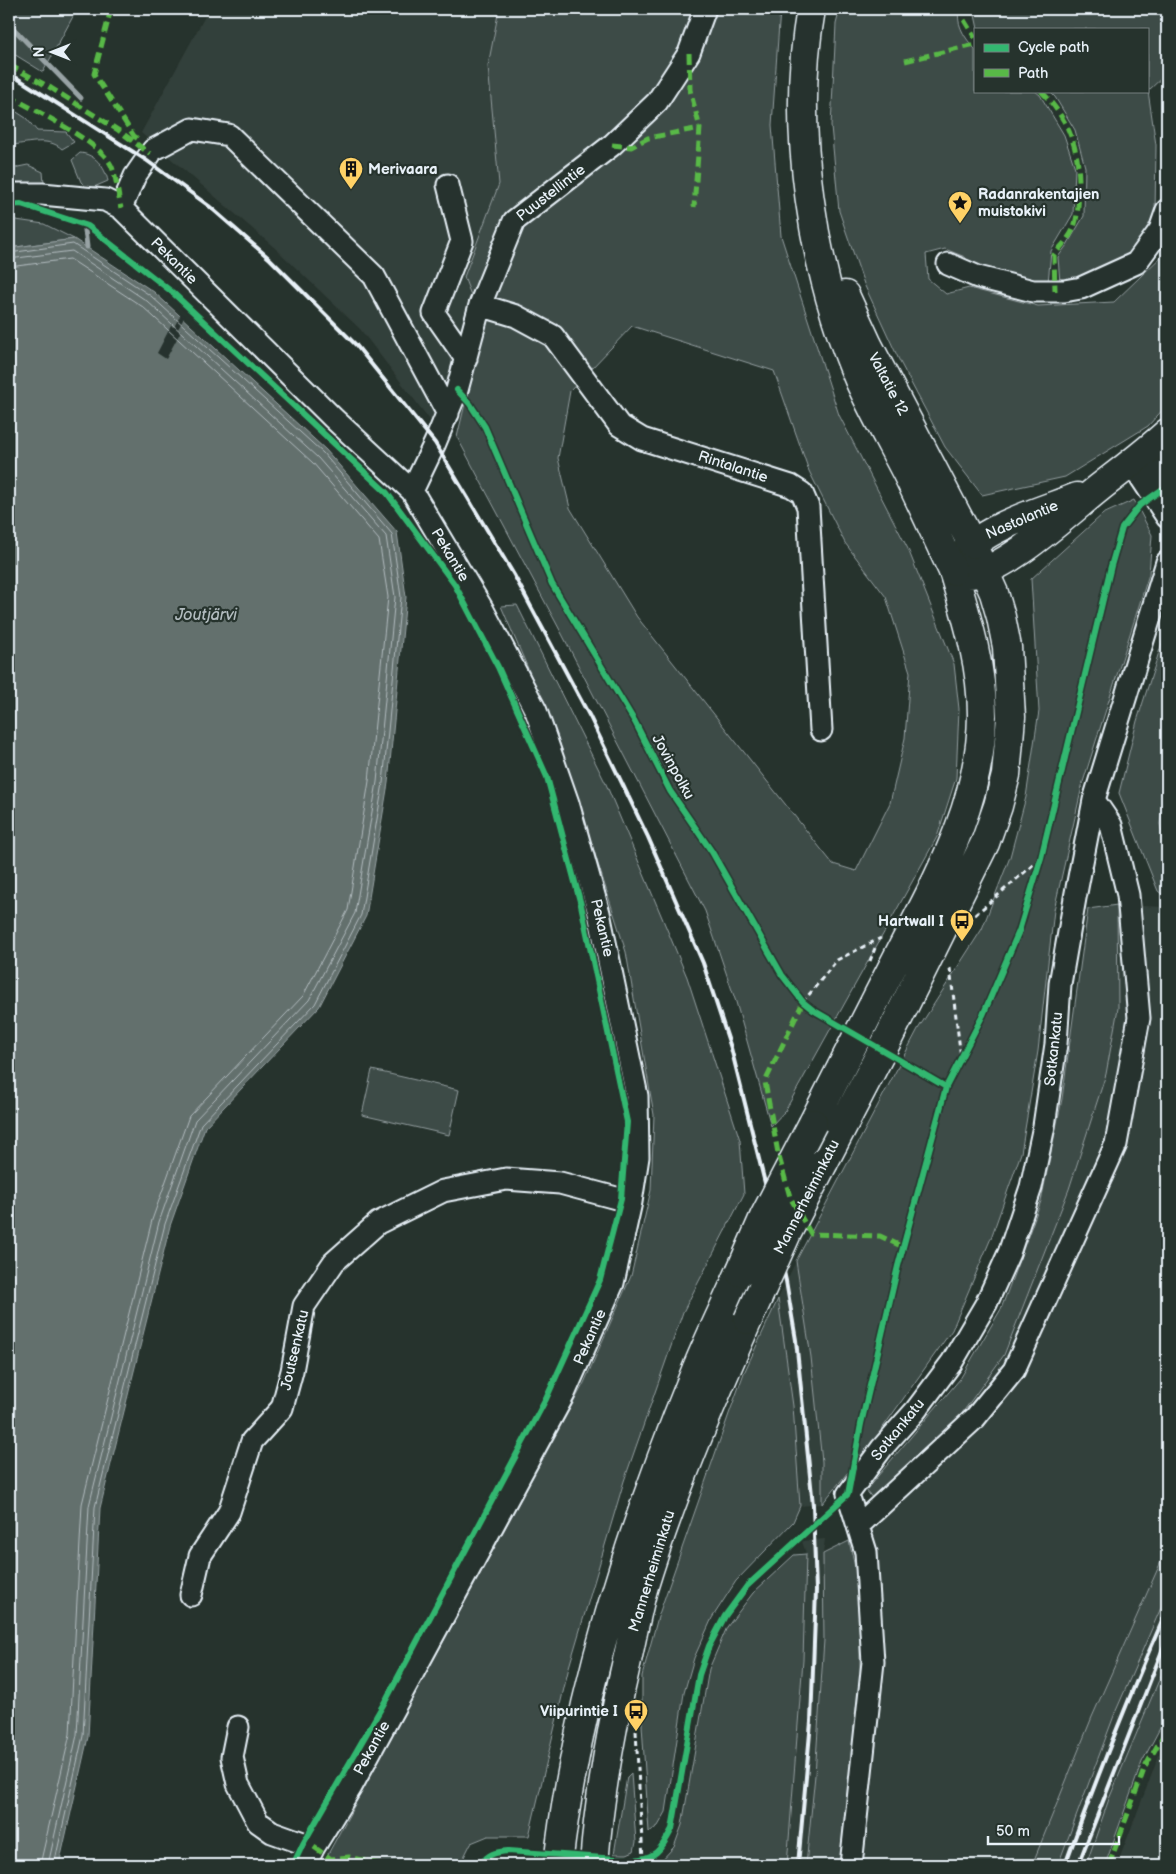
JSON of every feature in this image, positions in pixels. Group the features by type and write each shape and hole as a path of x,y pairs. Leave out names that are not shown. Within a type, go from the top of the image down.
{"main road":[{"name":"Valtatie 12","path":"812,9 805,68 804,121 807,173 823,269 837,322 860,381 953,571"},
{"name":"Valtatie 12","path":"814,220 846,299 868,345 972,544"},
{"name":"Nastolantie","path":"1099,488 1008,524 972,544 961,555 953,571 969,575 984,572 1033,543 1099,488 1139,458 1167,433"},
{"name":"Mannerheiminkatu","path":"594,1865 598,1816 616,1706 643,1590 675,1496 719,1386 787,1234 961,894 986,843 998,806 1006,775 1011,717 1007,647 994,593 972,544"},
{"name":"Mannerheiminkatu","path":"558,1865 563,1821 586,1700 618,1584 650,1488 691,1383 764,1217 944,866 964,820 979,753 982,715 979,674 972,637 953,571"}],"street":[{"name":"Puustellintie","path":"412,491 448,414 457,390 480,306 514,221 612,145 657,102 689,53 705,9"},
{"path":"121,208 135,176 153,150 192,129 230,135 374,276 448,414"},
{"path":"448,185 462,241 434,313 466,359"},
{"name":"Pekantie","path":"9,194 42,194 105,200 121,208 333,418 412,491 483,610 536,711 568,803 599,912 637,1096 638,1157 632,1202 613,1284 564,1394 351,1787 310,1856 258,1822 238,1784 232,1757 238,1727"},
{"path":"948,264 978,277 1034,291 1064,291 1081,288 1136,263 1160,230 1167,210"},
{"name":"Rintalantie","path":"480,306 516,316 553,336 619,425 642,439 791,486 802,493 808,507 821,730"},
{"path":"1139,458 1167,480"},
{"path":"1139,458 1167,517"},
{"name":"Sotkankatu","path":"858,1526 848,1494 882,1448 916,1410 952,1362 986,1304 1010,1253 1030,1187 1044,1126 1056,1044 1060,984 1074,898 1094,800 1167,562"},
{"path":"851,1865 873,1662 866,1552 858,1526 975,1418 1014,1370 1116,1144 1139,1018 1128,895 1111,825 1094,800"},
{"name":"Joutsenkatu","path":"190,1595 200,1556 229,1512 252,1441 282,1408 292,1371 304,1306 334,1262 378,1223 443,1192 506,1179 560,1183 632,1202"}],"path":[{"path":"1038,867 1043,848"},
{"path":"974,915 1041,858"},
{"path":"798,995 806,1004 838,960 881,938"},
{"path":"949,969 961,1058"},
{"path":"958,1065 966,1050"},
{"path":"637,1722 643,1859"}],"shaded area":[{"path":"9,9 77,9 43,72 9,51"},
{"path":"209,9 499,9 488,66 499,184 464,277 474,303 452,385 433,424 360,329 276,249 141,133"},
{"path":"499,9 697,9 681,51 653,97 607,140 510,215 474,303 464,277 499,184 488,66"},
{"path":"711,9 780,9 772,125 781,236 839,415 908,549 954,664 959,709 956,778 937,837 785,1111 771,1126 736,1002 705,911 562,634 457,437 490,301 522,227 618,152","holes":["632,326 774,371 809,471 845,543 886,597 910,672 905,738 890,803 856,871 833,864 637,617 570,508 558,458 570,391"]},
{"path":"840,9 1167,9 1167,73 1148,91 1148,28 978,28 975,15 959,10 960,26 974,48 974,92 1036,92 1040,95 1064,135 1075,168 1073,214 1051,251 1048,283 972,269 965,257 945,249 926,254 928,279 946,294 969,288 1038,306 1114,302 1167,251 1167,405 1148,426 1065,477 982,495 945,447 900,362 864,284 839,211 831,126 836,24"},
{"path":"1148,91 1156,145 1155,214 1130,256 1092,280 1060,283 1058,257 1084,216 1085,167 1075,130 1050,92"},
{"path":"9,107 26,118 37,131 66,132 74,142 62,149 57,145 45,142 13,145 9,148"},
{"path":"80,153 90,156 102,166 108,181 87,188 81,182 72,160"},
{"path":"28,165 43,172 44,183 40,186 9,185 9,172 18,167"},
{"path":"9,219 44,224 74,239 9,248"},
{"path":"1134,500 1152,535 1149,574 1083,782 1054,910 1038,1051 1021,1153 991,1238 952,1330 874,1440 822,1504 822,1462 811,1357 796,1261 918,1029 982,929 1010,857 1026,797 1039,711 1031,579 1103,514"},
{"path":"517,605 606,784 687,977 740,1140 744,1194 683,1312 624,1481 569,1667 529,1836 488,1836 471,1843 460,1865 322,1865 584,1383 631,1276 651,1190 654,1115 626,952 558,738 501,606"},
{"path":"1167,627 1167,774 1160,824 1167,855 1167,898 1158,891 1119,793 1137,721"},
{"path":"1167,774 1167,855 1160,824"},
{"path":"1117,905 1167,907 1167,1548 1092,1717 1032,1865 842,1865 849,1541 845,1526 960,1416 1004,1355 1067,1195 1106,1074 1118,1008"},
{"path":"1117,905 1118,1008 1106,1074 1069,1189 1004,1355 960,1416 873,1499 866,1490 960,1379 1001,1309 1041,1201 1062,1099 1088,909"},
{"path":"372,1070 459,1090 449,1135 362,1115"},
{"path":"796,1261 811,1357 822,1462 822,1504 800,1506 793,1406 778,1299"},
{"path":"778,1299 793,1406 800,1506 793,1522 736,1581 712,1618 694,1658 684,1693 666,1812 658,1826 649,1832 642,1725 642,1676 658,1617 729,1414 744,1373"},
{"path":"825,1539 823,1554 824,1640 815,1775 806,1865 787,1865 803,1660 806,1554 802,1541"},
{"path":"849,1541 860,1589 860,1678 842,1865 806,1865 815,1775 824,1640 823,1554"},
{"path":"1167,1548 1167,1594 1115,1713 1058,1865 1032,1865 1092,1717"},
{"path":"806,1554 803,1660 787,1865 657,1865 674,1847 682,1825 709,1669 727,1627 753,1593 794,1555"},
{"path":"1167,1594 1167,1661 1109,1799 1086,1865 1058,1865 1115,1713"},
{"path":"1167,1661 1167,1715 1142,1762 1105,1865 1086,1865 1109,1799"},
{"path":"1167,1735 1167,1865 1117,1865 1166,1737"},
{"path":"631,1773 636,1842 634,1851 627,1854 614,1854 627,1777"}],"water":[{"name":"Joutjärvi","path":"74,239 154,292 326,450 397,532 406,597 388,783 366,916 319,1007 205,1127 170,1226 100,1508 88,1737 59,1865 9,1865 9,248"}],"pier":[{"path":"181,314 185,316 178,329 181,331 166,359 157,353 171,326 174,327"}],"waterway":[{"path":"9,24 81,98"},
{"path":"85,230 87,247"}],"railway":[{"path":"9,73 146,160 209,206 270,259 356,345 435,443 514,575 590,717 648,837 703,963 731,1048 765,1183 786,1281 796,1340 813,1505 816,1590 811,1722 798,1865"},
{"path":"1065,1865 1114,1737 1167,1610"},
{"path":"1078,1865 1167,1638"}],"marked path":[{"path":"111,9 94,74 134,136 141,141"},
{"path":"964,20 974,36"},
{"path":"905,61 974,44"},
{"path":"689,53 690,90 700,128 694,207"},
{"path":"9,65 51,88 118,130 150,154"},
{"path":"1042,92 1060,114 1072,138 1079,178 1078,210 1074,227 1068,238 1054,255 1055,291"},
{"path":"9,96 82,137 106,158 114,172 121,208"},
{"path":"612,145 631,147 648,138 700,128"},
{"path":"803,1002 765,1082 778,1153 790,1197 811,1234 880,1236 903,1247"},
{"path":"1109,1865 1145,1767 1167,1729"},
{"path":"314,1847 331,1859 349,1857 382,1865"}],"cycle path":[{"path":"9,205 21,204 88,226 172,292 387,493 455,585 498,667 547,777 581,905 627,1122 621,1199 600,1280 546,1399 387,1698 303,1844 293,1865"},
{"name":"Jovinpolku","path":"457,390 470,404 485,427 552,584 635,722 670,791 712,852 782,975 803,1002 813,1010 946,1087"},
{"path":"480,1865 492,1854 508,1851 639,1860 651,1856 660,1848 672,1829 699,1675 709,1646 725,1616 747,1586 848,1494 861,1424 898,1266 946,1087 983,1015 1019,931 1041,858 1111,566 1122,528 1140,505 1167,486"}],"place":[{"name":"Merivaara","path":"351,190"},
{"name":"Radanrakentajien muistokivi","path":"960,224"},
{"name":"Hartwall I","path":"962,942"},
{"name":"Viipurintie I","path":"636,1732"}]}
